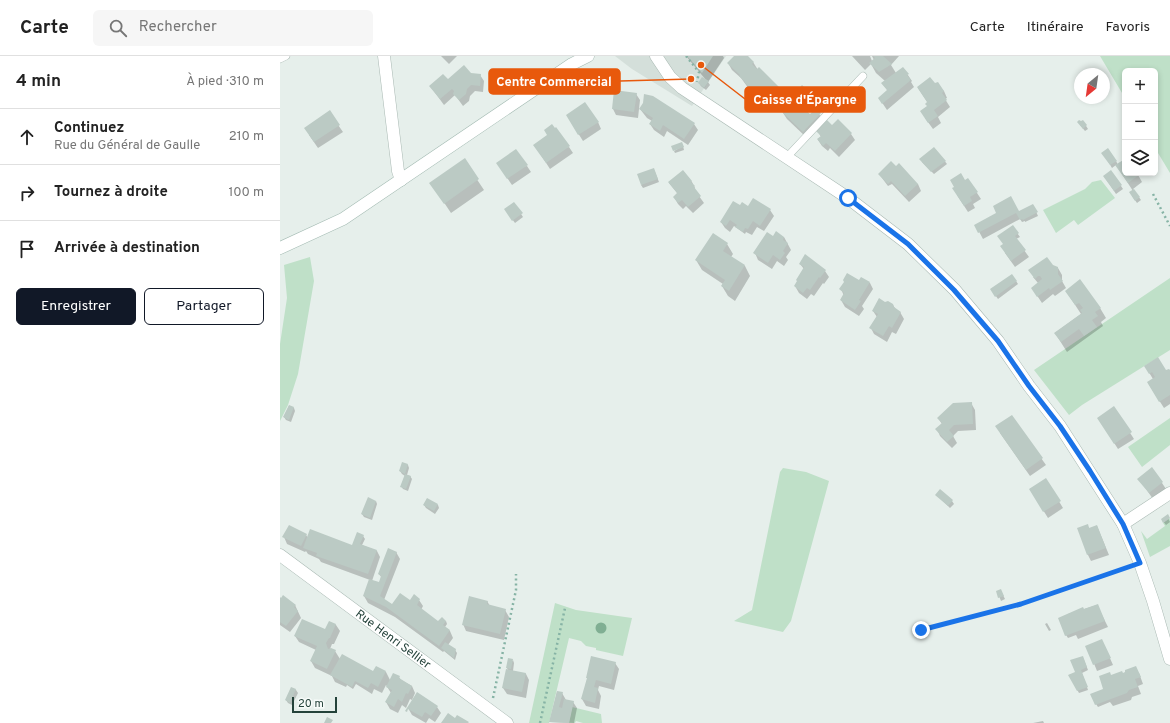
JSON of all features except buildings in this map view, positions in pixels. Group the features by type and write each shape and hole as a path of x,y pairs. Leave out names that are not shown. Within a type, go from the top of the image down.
{"street":[{"path":"384,56 384,69 397,163 401,180"},
{"path":"280,248 343,219 575,60 588,56"},
{"path":"646,56 659,61 670,76 682,88 848,198 908,244 954,290 998,341 1029,386 1060,426 1123,524 1140,563 1170,659"},
{"path":"1123,524 1170,492"},
{"name":"Rue Henri Sellier","path":"280,555 507,723"}],"lane":[{"path":"280,59 286,56"},
{"path":"787,157 863,76"}],"path":[{"path":"686,56 700,72 696,83 700,100"},
{"path":"1153,194 1170,226"},
{"path":"921,630 1021,604 1140,563"},
{"path":"488,709 494,695 516,590 516,574"},
{"path":"540,723 565,608"}],"shaded area":[{"path":"615,56 726,56 692,106 632,69"}],"green space":[{"path":"1100,56 1170,56 1170,173 1158,153 1158,68 1122,68 1122,93 1110,73 1110,68 1107,68"},
{"path":"1101,180 1115,198 1078,225 1074,220 1056,233 1043,210 1085,189 1092,182"},
{"path":"310,257 314,281 298,374 288,405 280,421 280,344 287,298 284,265"},
{"path":"1170,278 1170,350 1082,405 1069,415 1034,370"},
{"path":"1170,418 1170,445 1142,467 1128,447"},
{"path":"783,468 806,472 829,481 791,621 783,632 734,621 752,610 780,472"},
{"path":"1170,518 1170,546 1150,557 1141,531 1147,539 1165,526 1163,523"},
{"path":"555,603 576,610 632,618 623,656 596,650 596,648 586,646 581,641 569,638 549,723 529,723"},
{"path":"572,707 601,714 602,723 583,723 576,721 575,723 569,723"}],"place":[{"name":"Caisse d'Épargne","path":"701,65"},
{"name":"Centre Commercial","path":"691,79"}],"route":[{"path":"848,198 908,244 954,290 998,341 1029,386 1060,426 1090,471 1123,524 1140,563 1021,604 921,630"}]}
